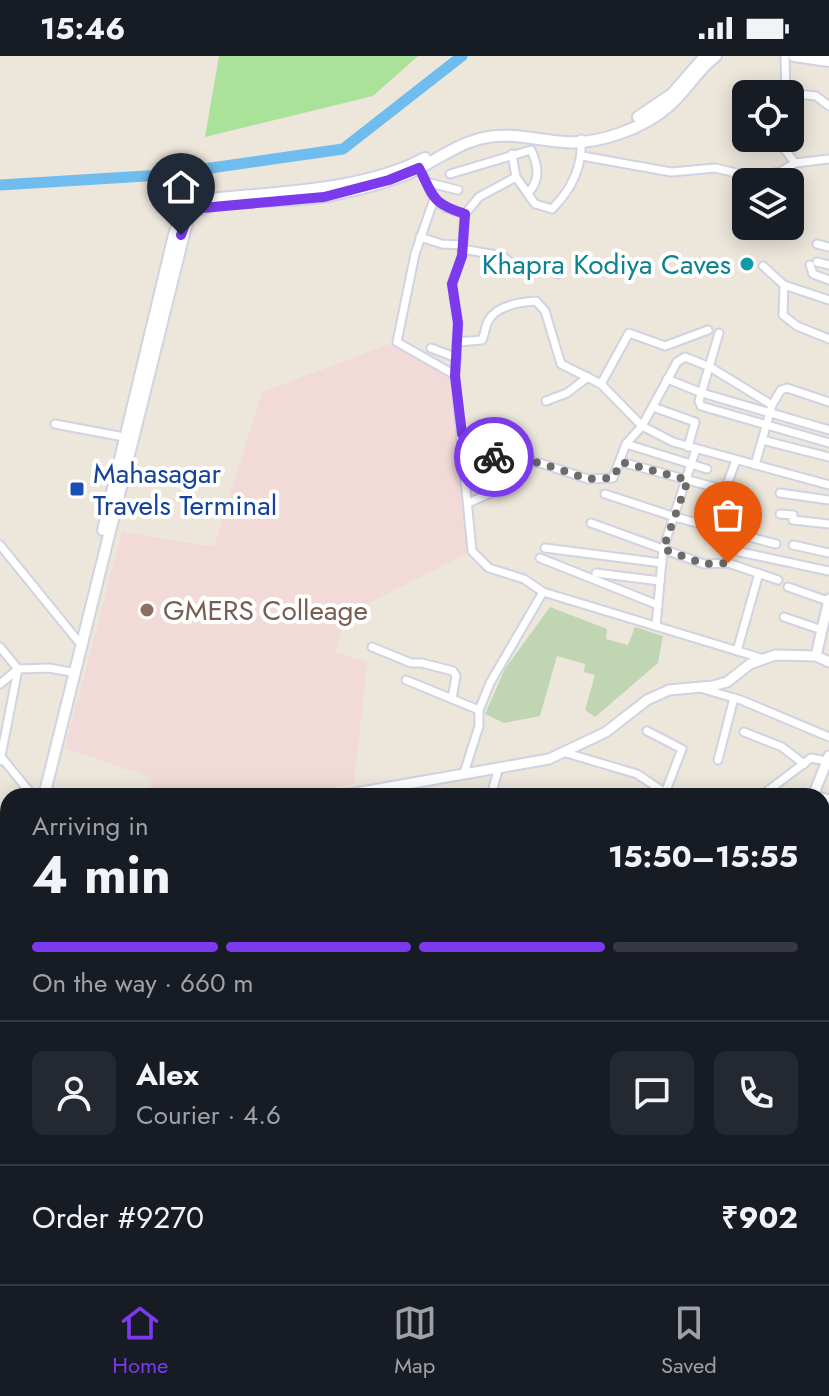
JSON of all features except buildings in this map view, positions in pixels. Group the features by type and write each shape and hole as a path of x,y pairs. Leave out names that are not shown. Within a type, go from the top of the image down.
{"main road":[{"path":"581,140 618,127 663,102 705,56"},
{"path":"40,788 185,219 189,214 202,208 324,197 389,180 474,133 496,130 581,140 614,136 670,105 716,56"},
{"path":"794,56 828,58"},
{"path":"40,788 71,672 124,437 174,235 183,210 200,200 346,183 418,165"}],"street":[{"path":"785,56 786,80"},
{"path":"804,95 816,96 829,106"},
{"path":"512,154 516,177 537,207 552,209 578,174 582,156 581,140"},
{"path":"450,174 531,150 539,167 533,189 528,193"},
{"path":"787,152 795,163"},
{"path":"582,156 671,172 715,168 754,177 780,172 795,163 829,159"},
{"path":"418,165 434,199 446,208 465,214"},
{"path":"516,177 479,197 465,214 462,247 452,284 458,323 455,375 472,551 489,568 524,579 543,592 764,659"},
{"path":"426,182 458,190"},
{"path":"434,199 420,237 397,342 455,375"},
{"path":"420,237 502,256 511,263 553,270 558,274"},
{"path":"817,244 829,247"},
{"path":"829,265 814,263 813,274 829,280"},
{"path":"763,266 784,285 829,300"},
{"path":"784,285 783,315 797,326 829,339"},
{"path":"458,342 482,340 486,325 496,312 536,301 545,311 561,364 601,384 642,426 692,448 829,485"},
{"path":"601,384 629,333 665,346 708,330"},
{"path":"719,333 699,401 701,406 829,443"},
{"path":"431,348 457,358"},
{"path":"462,434 482,454 540,463 588,479 613,478 626,444 642,426 677,362 685,357 710,367 771,409"},
{"path":"546,401 567,393 588,377"},
{"path":"667,379 702,393 771,409 829,430"},
{"path":"755,465 771,409 781,390 787,388 829,402"},
{"path":"653,407 695,422 688,480 663,549 656,626"},
{"path":"55,424 124,437"},
{"path":"762,440 829,457"},
{"path":"626,444 707,469"},
{"path":"621,462 725,490 736,460"},
{"path":"468,503 513,483 519,476 522,461"},
{"path":"780,493 829,500"},
{"path":"605,494 675,517 776,544"},
{"path":"780,514 793,515 793,520 829,524"},
{"path":"591,523 704,564 728,563 778,580"},
{"path":"0,545 78,641"},
{"path":"793,545 829,553"},
{"path":"545,548 662,563"},
{"path":"740,552 829,571"},
{"path":"540,558 658,605"},
{"path":"596,573 660,581"},
{"path":"737,651 759,573"},
{"path":"788,587 829,600 816,656"},
{"path":"464,773 479,726 479,710 490,683 543,592"},
{"path":"784,617 822,630"},
{"path":"0,647 18,669"},
{"path":"372,647 411,663 453,671 456,676 452,699"},
{"path":"382,788 549,759 606,732 647,700 669,690 727,682 750,664 775,655 816,656 829,662"},
{"path":"0,684 18,669 49,668 71,672"},
{"path":"18,669 1,758 30,788"},
{"path":"406,680 479,710"},
{"path":"697,687 734,698 829,737"},
{"path":"718,760 734,698"},
{"path":"647,731 682,749 669,788"},
{"path":"744,732 782,747 804,764"},
{"path":"563,752 637,774 658,788"},
{"path":"772,788 811,758 827,758 818,788"},
{"path":"493,788 498,770"}],"shaded area":[{"path":"390,344 449,375 470,552 345,615 335,652 367,662 354,783 334,788 150,788 152,778 65,748 122,532 214,547 262,392"}],"green space":[{"path":"219,56 418,56 373,96 205,137"},
{"path":"550,607 607,629 606,639 628,645 635,627 663,636 658,663 595,717 585,710 595,675 584,672 585,664 557,656 540,716 504,723 485,714 505,669"}],"waterway":[{"path":"0,185 162,175 343,149 462,56"}],"way so far":[{"path":"494,457 540,463 588,479 613,478 621,462 688,480 663,549 704,564 728,563"}],"place":[{"name":"Khapra Kodiya Caves","path":"747,264"},
{"name":"Mahasagar Travels Terminal","path":"77,489"},
{"name":"GMERS Colleage","path":"147,610"}],"route":[{"path":"181,235 185,219 202,208 324,197 389,180 419,168 434,199 446,208 465,214 462,256 452,284 458,323 455,376 462,434 480,453 494,457"}]}
